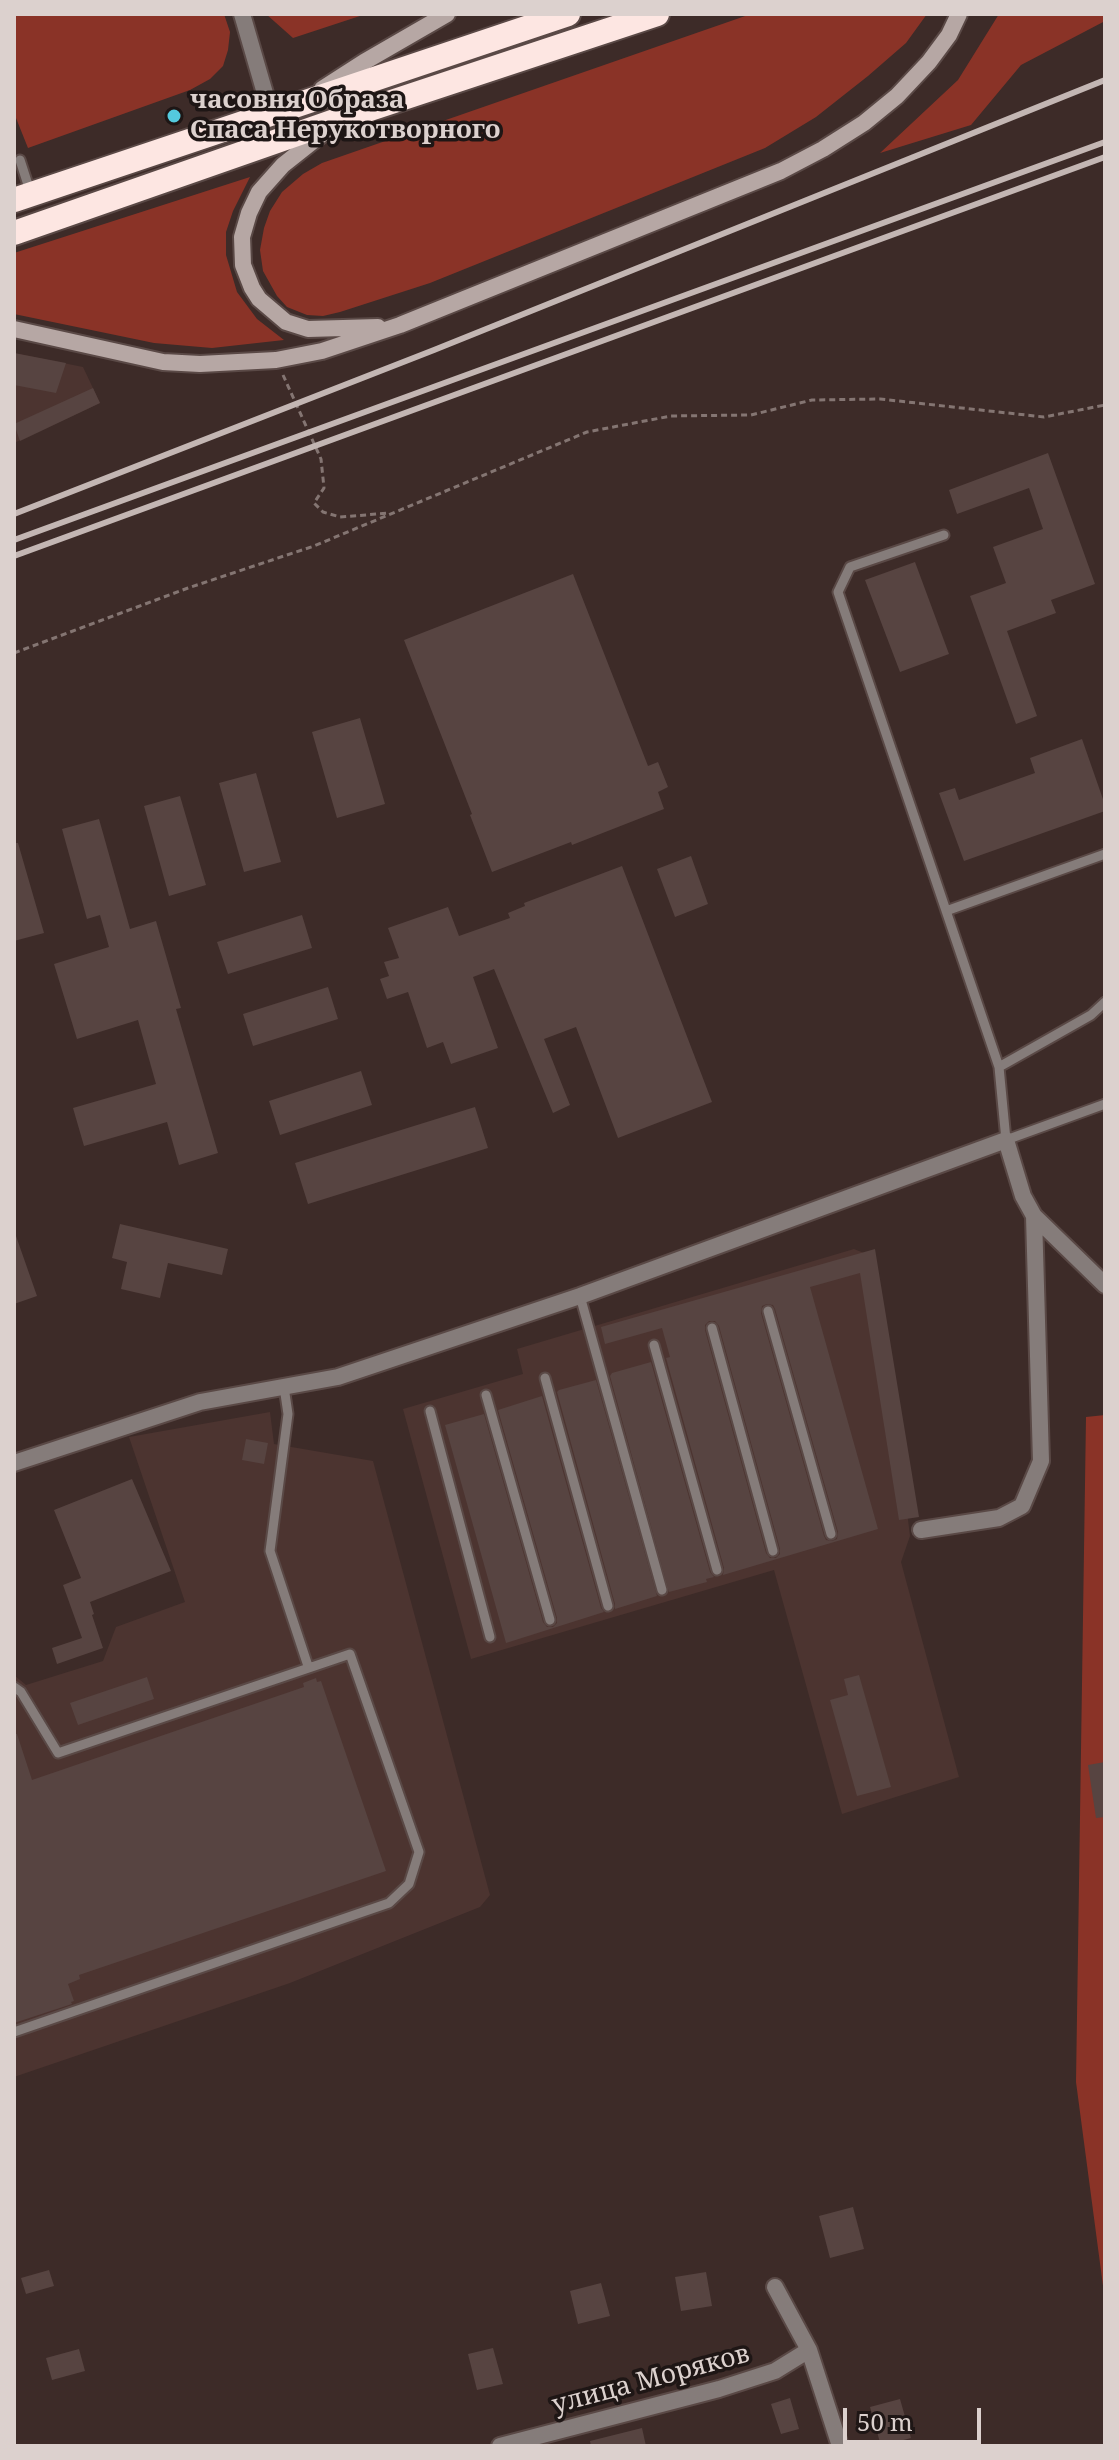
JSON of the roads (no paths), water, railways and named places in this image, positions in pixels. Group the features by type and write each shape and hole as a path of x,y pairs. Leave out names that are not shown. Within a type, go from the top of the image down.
{"highway":[{"path":"22,197 568,14"},
{"path":"14,233 343,118 657,14"}],"main road":[{"path":"295,107 447,14"},
{"path":"14,329 163,362 200,364 276,360 322,351 400,325 781,171 823,149 864,123 897,96 936,53 959,14"},
{"path":"343,118 283,165 259,192 242,237 243,265 259,299 276,316 296,327 330,330 400,325"}],"street":[{"path":"242,14 271,114"},
{"path":"14,1463 200,1402 338,1377 580,1296 1006,1140 1023,1196 1034,1216 1105,1285"},
{"path":"921,1530 999,1518 1022,1506 1041,1461 1034,1216"},
{"path":"775,2287 809,2350 840,2446"},
{"name":"улица Моряков","path":"500,2446 719,2389 775,2371 809,2350"}],"lane":[{"path":"20,160 22,197"},
{"path":"944,535 850,567 838,592 999,1067 1006,1140 1105,1104"},
{"path":"946,911 1105,854"},
{"path":"999,1067 1091,1015 1105,1002"},
{"path":"580,1296 662,1590"},
{"path":"768,1311 831,1534"},
{"path":"712,1328 773,1551"},
{"path":"654,1345 717,1570"},
{"path":"545,1378 608,1606"},
{"path":"284,1387 288,1414 270,1551 308,1666"},
{"path":"486,1395 550,1620"},
{"path":"430,1411 490,1637"},
{"path":"14,1687 21,1692 58,1753 350,1654 419,1852 409,1884 389,1903 14,2032"}],"railway":[{"path":"14,514 434,350 1105,80"},
{"path":"14,540 1105,142"},
{"path":"14,556 1105,157"}],"place":[{"name":"часовня Образа Спаса Нерукотворного","path":"174,116"}]}
